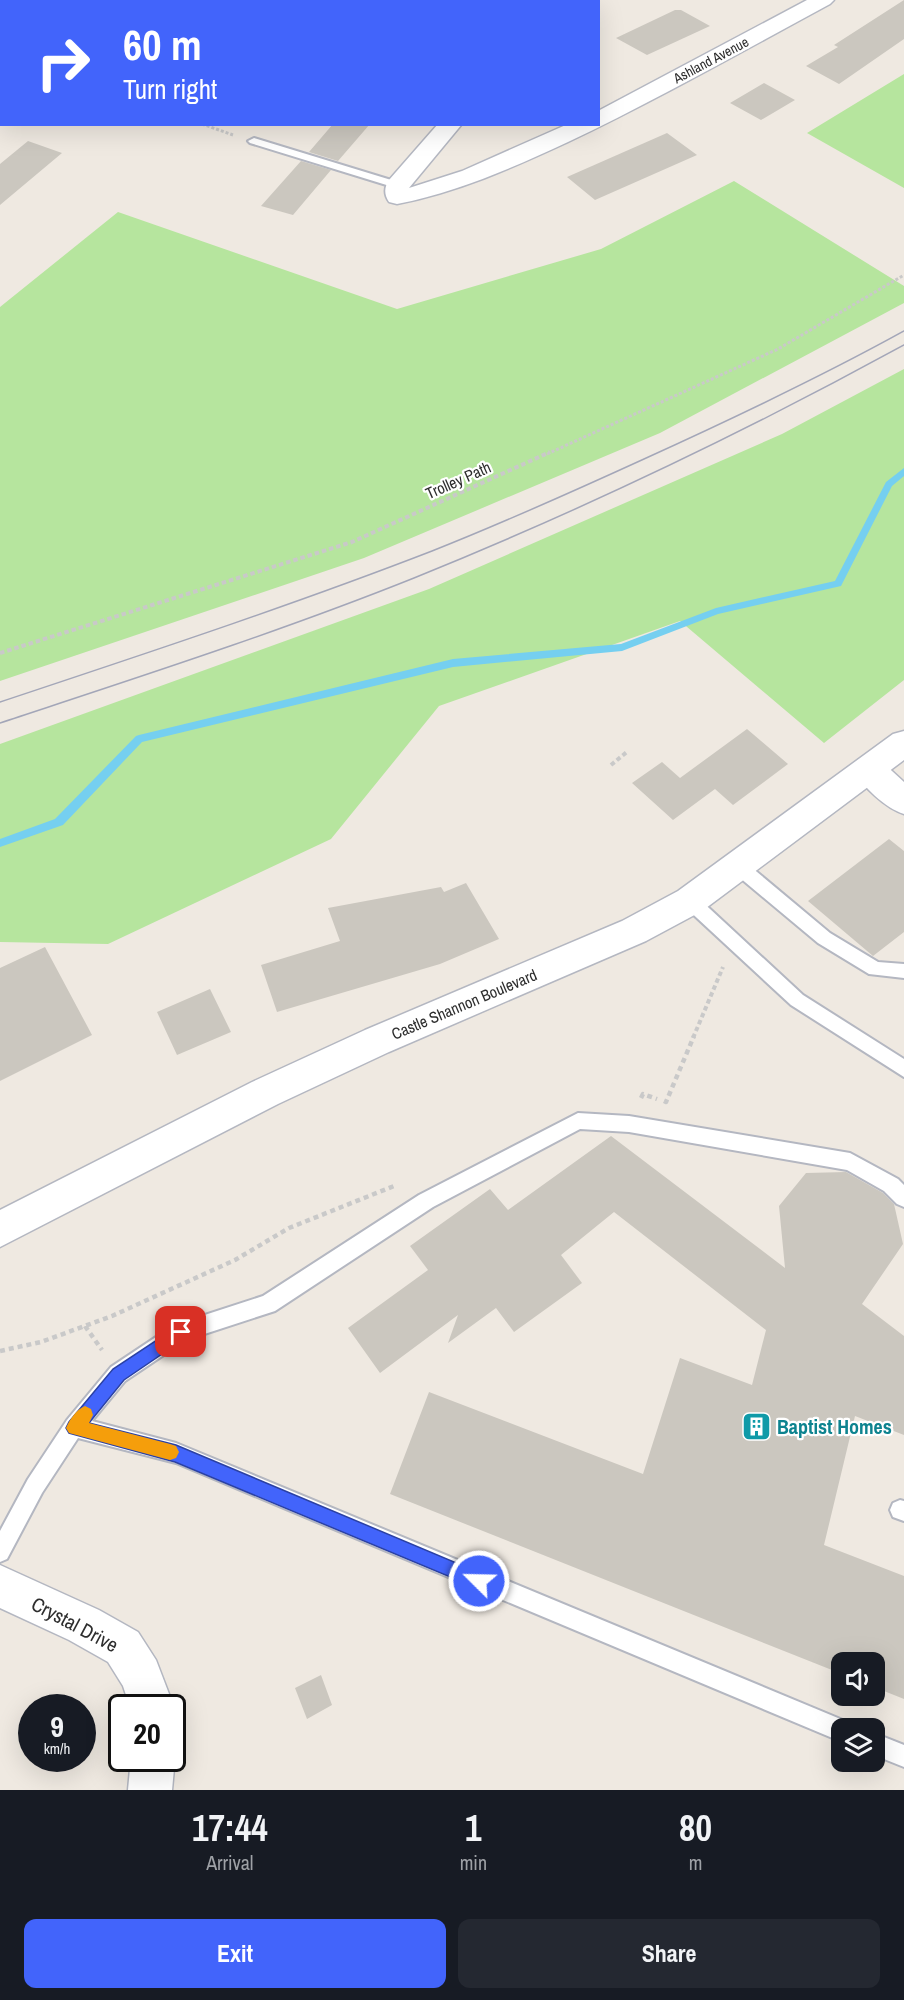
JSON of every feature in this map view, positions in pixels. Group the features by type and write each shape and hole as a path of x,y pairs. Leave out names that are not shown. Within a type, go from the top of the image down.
{"street":[{"name":"Ashland Avenue","path":"600,119 822,0"},
{"path":"397,191 449,126"},
{"path":"397,191 422,193 583,126"},
{"name":"Castle Shannon Boulevard","path":"0,1229 265,1093 377,1041 634,931 690,901 904,743"},
{"path":"869,770 904,801"},
{"name":"Crystal Drive","path":"0,1586 84,1625 123,1647 141,1676 147,1694"},
{"path":"150,1790 152,1772"}],"lane":[{"path":"254,141 397,191"},
{"path":"739,867 824,938 875,969 904,971"},
{"path":"690,901 797,1000 904,1069"},
{"path":"0,1552 35,1486 74,1428 118,1374 181,1332 268,1304 426,1201 578,1121 629,1124 850,1162 891,1185 904,1198"},
{"path":"74,1428 176,1453 831,1726"},
{"path":"885,1748 904,1756"}],"path":[{"path":"208,126 254,141"},
{"name":"Trolley Path","path":"0,653 352,542 778,349 904,275"},
{"path":"611,765 628,751"},
{"path":"629,1124 643,1094 666,1102 724,966 715,958"},
{"path":"0,1351 41,1342 112,1316 235,1260 289,1228 401,1183 412,1184 426,1201"}],"green space":[{"path":"904,74 904,188 807,133"},
{"path":"734,181 904,286 904,303 660,433 364,558 0,681 0,307 118,212 397,309 601,249"},
{"path":"904,369 904,680 824,743 680,621 439,706 331,839 108,944 0,942 0,744 429,589 782,434"}],"building":[{"path":"904,0 904,39 839,84 806,66 838,47 834,45"},
{"path":"675,10 681,10 710,26 647,55 616,38"},
{"path":"764,83 795,100 761,120 730,103"},
{"path":"331,126 368,126 338,161 309,152"},
{"path":"667,133 697,155 595,200 567,177"},
{"path":"28,141 62,153 0,205 0,164"},
{"path":"301,161 331,170 293,215 261,206"},
{"path":"747,729 788,764 733,805 715,789 673,820 632,783 662,762 680,778"},
{"path":"889,839 904,851 904,932 873,956 808,901"},
{"path":"466,883 499,939 440,964 277,1012 261,965 340,941 328,908 441,887 444,892"},
{"path":"45,947 92,1035 0,1081 0,968"},
{"path":"210,989 231,1032 177,1055 157,1012"},
{"name":"Baptist Homes","path":"611,1136 785,1268 779,1206 806,1173 846,1172 883,1193 894,1204 903,1244 862,1304 904,1336 904,1435 855,1416 824,1545 904,1576 904,1699 885,1691 885,1652 831,1652 831,1670 390,1494 429,1392 643,1474 680,1358 752,1385 766,1330 614,1212 561,1255 582,1283 514,1332 496,1308 448,1343 458,1315 380,1373 348,1328 428,1270 410,1246 490,1189 508,1210"},
{"path":"321,1675 332,1705 307,1719 295,1688"}],"waterway":[{"path":"0,843 59,822 139,739 453,663 622,647 716,611 838,584 889,484 904,471"}],"tram line":[{"path":"0,702 271,610 459,540 710,429 808,382 904,331"},
{"path":"0,723 260,635 363,598 477,552 662,469 784,409 904,345"}],"slow traffic":[{"path":"85,1415 74,1428 170,1452"}],"place":[{"name":"Baptist Homes","path":"756,1426"}],"route":[{"path":"181,1332 118,1374 74,1428 176,1453 479,1581"}]}
